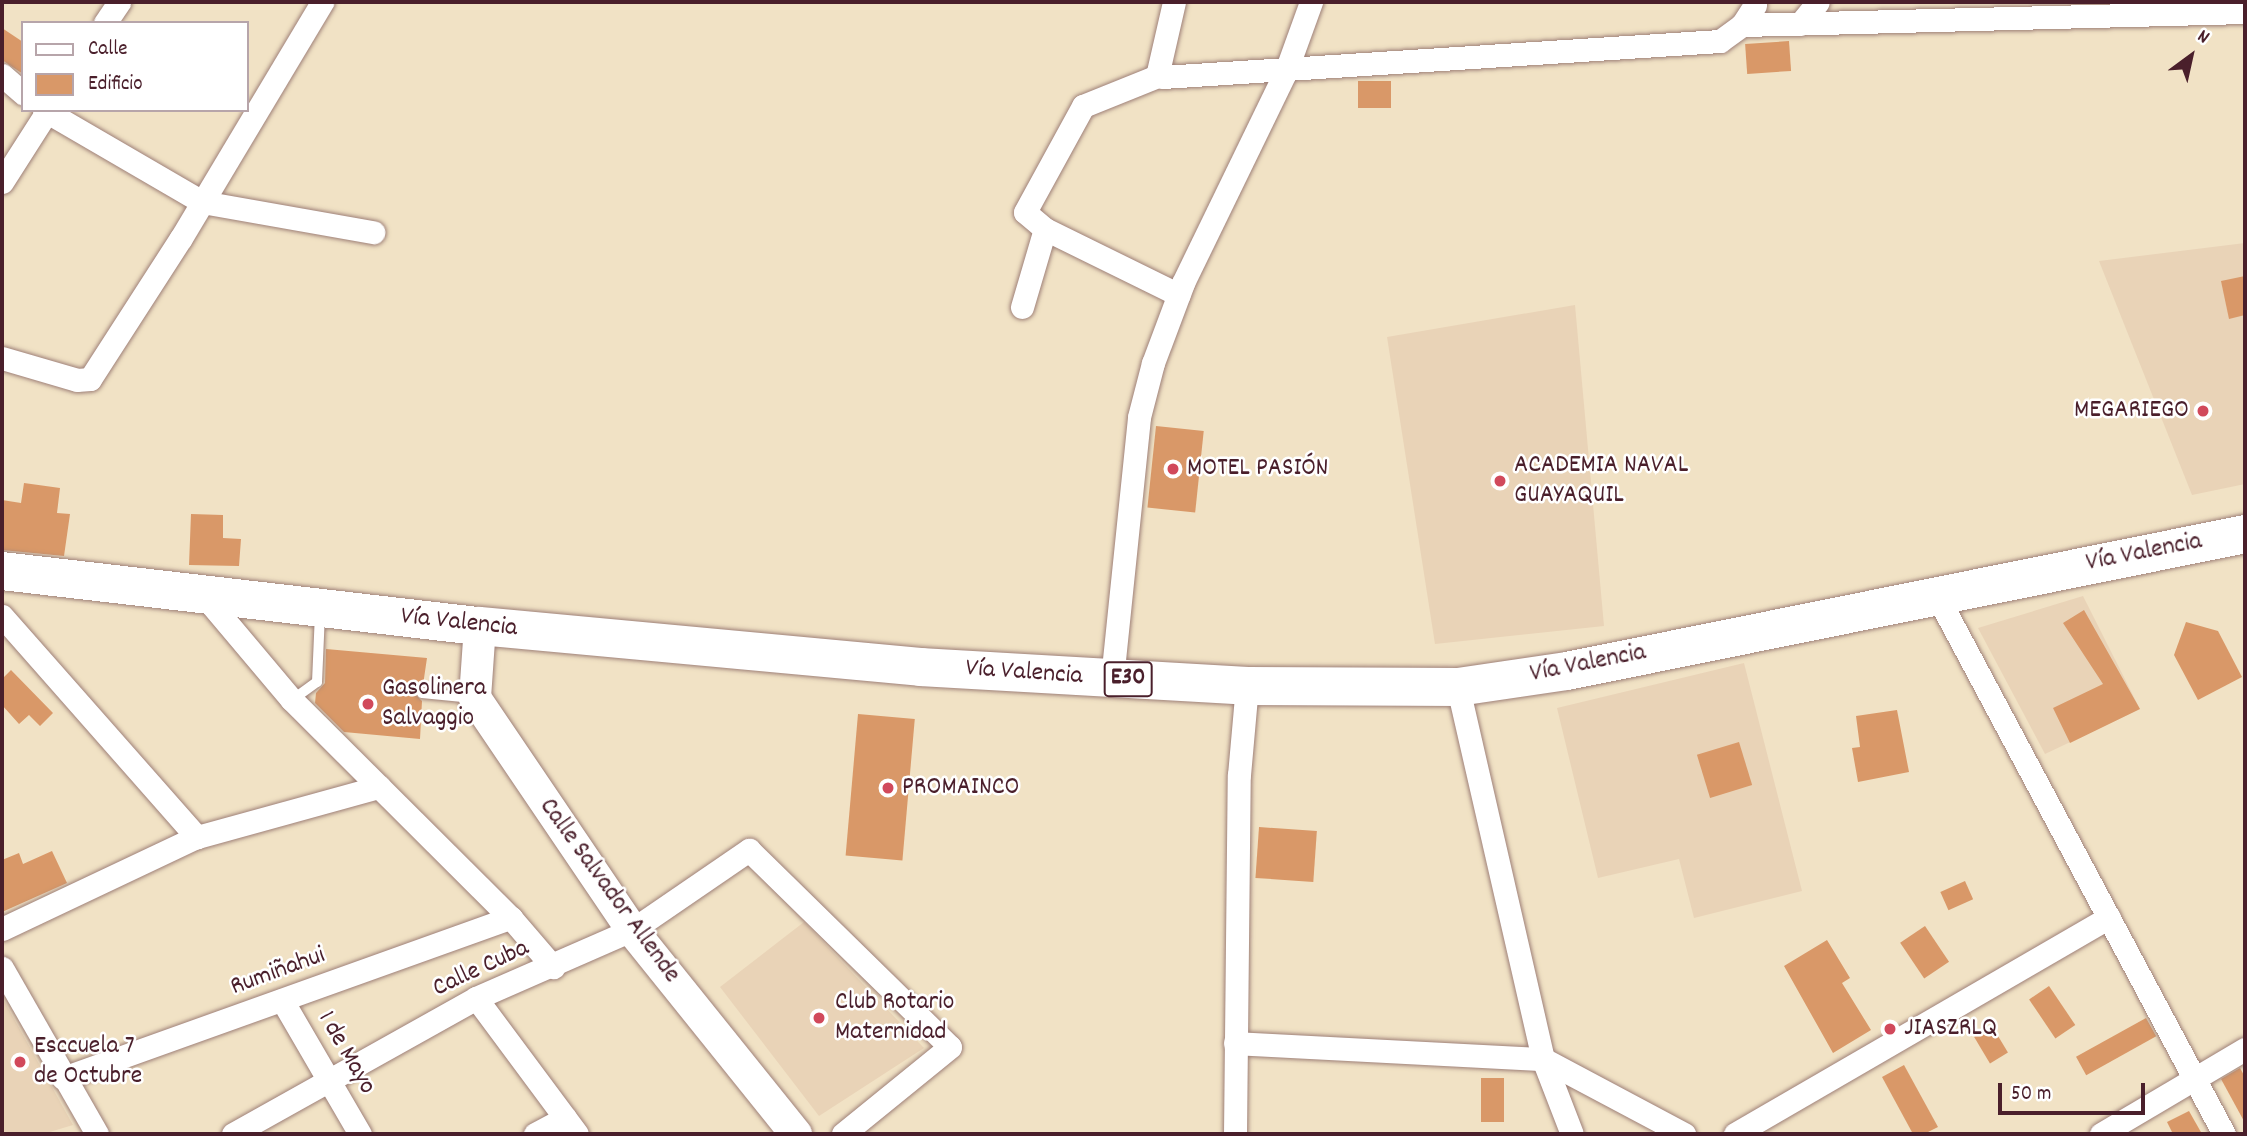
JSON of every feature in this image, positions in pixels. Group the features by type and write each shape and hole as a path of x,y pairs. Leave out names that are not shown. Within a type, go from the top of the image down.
{"highway":[{"name":"Vía Valencia","path":"2,571 480,626 920,667 1247,686 1458,687 1567,671 1937,594 2245,534"}],"street":[{"path":"106,21 119,2"},
{"path":"2,358 77,380 90,379 202,202 321,2"},
{"path":"1160,75 1174,2"},
{"path":"1112,678 1139,417 1179,295 1286,71 1311,2"},
{"path":"1800,24 1818,2"},
{"path":"1179,295 1045,229 1025,212 1083,106 1160,75 1286,71 1720,41 1742,25 1758,3"},
{"path":"1742,25 2245,12"},
{"path":"2,75 21,91"},
{"path":"2,182 45,112"},
{"path":"48,112 202,202 373,232"},
{"path":"1022,307 1045,229"},
{"path":"201,592 292,699 511,918 553,967"},
{"path":"1937,594 2224,1134"},
{"path":"2,616 197,837"},
{"path":"475,698 480,626"},
{"path":"1235,1134 1239,775 1247,686"},
{"path":"1458,687 1544,1059 1573,1134"},
{"name":"Calle Salvador Allende","path":"475,698 632,930 796,1134"},
{"path":"2,929 197,837 379,787"},
{"name":"Calle Cuba","path":"233,1134 475,998 553,967 632,930 749,850 950,1047 843,1134"},
{"path":"1735,1134 2109,917"},
{"name":"Rumiñahui","path":"63,1078 511,918"},
{"path":"2,968 97,1134"},
{"path":"475,998 571,1126 535,1134"},
{"name":"1 de Mayo","path":"282,1000 331,1080 360,1134"},
{"path":"1235,1043 1544,1059 1684,1134"},
{"path":"2101,1134 2245,1049"}],"lane":[{"path":"292,699 317,682 321,609"},
{"path":"422,693 475,698"}],"shaded area":[{"name":"MEGARIEGO","path":"2245,243 2245,484 2192,495 2099,261"},
{"name":"ACADEMIA NAVAL GUAYAQUIL","path":"1575,305 1604,626 1435,644 1387,337"},
{"path":"2083,596 2140,709 2045,754 1978,628"},
{"path":"1744,663 1802,891 1694,918 1679,859 1598,878 1557,708"},
{"name":"Club Rotario Maternidad","path":"804,922 924,1048 819,1116 720,987"},
{"name":"Esccuela 7 de Octubre","path":"2,999 73,1125 43,1134 2,1134"}],"building":[{"path":"2,28 21,41 21,73 2,60"},
{"path":"1789,41 1791,71 1747,74 1745,44"},
{"path":"1358,81 1391,81 1391,108 1358,108"},
{"path":"2245,276 2245,315 2229,319 2221,281"},
{"name":"MOTEL PASIÓN","path":"1156,426 1204,431 1195,513 1147,508"},
{"path":"24,483 60,488 57,513 70,514 64,556 2,550 2,500 21,503"},
{"path":"191,514 223,515 223,538 241,539 239,566 189,565"},
{"path":"2084,610 2140,709 2070,743 2053,708 2103,684 2063,623"},
{"path":"2186,622 2218,631 2242,677 2198,700 2174,655"},
{"name":"Gasolinera Salvaggio","path":"326,649 427,658 423,685 414,693 422,701 420,739 344,732 315,703 316,693 325,683"},
{"path":"11,670 53,713 40,726 29,715 19,724 2,705 2,679"},
{"path":"1897,710 1909,772 1858,782 1852,748 1860,747 1856,716"},
{"name":"PROMAINCO","path":"858,714 915,719 902,860 846,855"},
{"path":"1739,742 1752,785 1710,798 1697,755"},
{"path":"1259,827 1317,831 1313,882 1255,878"},
{"path":"52,851 67,883 2,912 2,860 19,853 23,864"},
{"path":"1965,881 1973,899 1948,910 1940,892"},
{"path":"1925,926 1949,962 1924,978 1900,943"},
{"path":"1827,940 1850,978 1842,983 1871,1030 1833,1053 1784,966"},
{"path":"2049,986 2075,1025 2055,1038 2029,999"},
{"path":"2146,1018 2156,1036 2086,1075 2076,1057"},
{"path":"1992,1026 2008,1053 1990,1063 1974,1037"},
{"path":"1904,1065 1938,1127 1924,1134 1913,1134 1882,1077"},
{"path":"2240,1068 2245,1077 2245,1123 2221,1079"},
{"path":"1481,1078 1504,1078 1504,1122 1481,1122"},
{"path":"2189,1111 2202,1134 2173,1134 2167,1122"}],"place":[{"name":"MEGARIEGO","path":"2203,411"},
{"name":"MOTEL PASIÓN","path":"1173,469"},
{"name":"ACADEMIA NAVAL GUAYAQUIL","path":"1500,481"},
{"name":"Gasolinera Salvaggio","path":"368,704"},
{"name":"PROMAINCO","path":"888,788"},
{"name":"Club Rotario Maternidad","path":"819,1018"},
{"name":"JIASZRLQ","path":"1890,1029"},
{"name":"Esccuela 7 de Octubre","path":"20,1062"}]}
